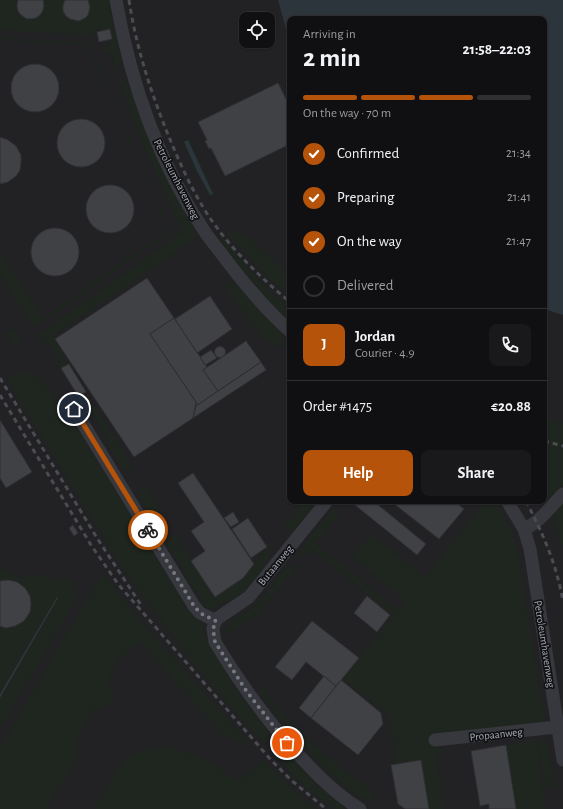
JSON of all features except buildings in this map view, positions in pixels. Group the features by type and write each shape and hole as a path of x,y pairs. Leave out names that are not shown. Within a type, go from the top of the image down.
{"street":[{"name":"Petroleumhavenweg","path":"116,0 121,28 137,87 161,149 180,190 204,231 240,278 264,306 287,328"},
{"path":"74,409 194,606 200,613 216,621 213,629 215,642 241,684 261,712 294,751 314,771 344,799 360,809"},
{"path":"524,529 536,521 563,494"},
{"name":"Butaanweg","path":"216,621 218,618 249,597 325,504"},
{"name":"Petroleumhavenweg","path":"510,504 524,529 530,549 558,703 557,727 563,760"},
{"name":"Propaanweg","path":"436,740 557,727"}],"shaded area":[{"path":"0,0 563,0 563,809 0,809"},
{"path":"0,0 109,0 114,30 122,61 115,69 112,55 107,54 103,49 111,41 110,29 91,31 92,35 0,30"},
{"path":"278,0 563,0 563,315 547,310 547,16 287,16 287,33"},
{"path":"0,38 86,42 89,44 171,231 44,321 34,325 31,325 0,273 0,250 42,318 169,229 87,45 0,40"},
{"path":"119,78 128,83 159,160 197,233 194,240 53,336 69,364 61,368 60,363 50,345 45,347 38,335 182,232 137,129"},
{"path":"189,138 216,194 210,198 195,172 181,141","holes":["188,141 213,193 210,195 184,143"]},
{"path":"188,140 213,194 210,195 197,171 184,142"},
{"path":"232,231 243,234 287,271 287,293 268,278 225,232"},
{"path":"222,237 256,277 278,298 287,304 287,319 257,288 219,239"},
{"path":"223,281 235,283 283,334 282,348 278,347 259,333 227,290"},
{"path":"10,329 15,331 19,339 19,347 14,353 16,349 4,331"},
{"path":"26,372 33,374 43,382 62,409 67,412 188,610 203,626 207,641 229,678 243,699 269,732 268,738 264,744 192,662 113,554 6,377"},
{"path":"94,404 133,467 129,469 122,468 107,443 109,440 89,407"},
{"path":"547,420 563,423 563,486 547,500"},
{"path":"142,483 164,518 153,520 147,512 139,492"},
{"path":"563,503 563,547 552,516"},
{"path":"303,504 315,504 294,530 282,529"},
{"path":"484,504 497,504 508,524 517,549 545,721 538,724 430,735 430,739 445,752 436,754 444,809 429,809 421,760 396,764 390,716 342,679 394,615 311,549 303,558 300,556 300,550 332,510 338,509 341,512 316,544 398,610 405,601 352,557 371,534 425,577"},
{"path":"175,535 215,597 243,578 269,545 270,559 244,592 215,608 206,608 166,542"},
{"path":"288,565 293,565 296,567 259,613 229,634 224,635 227,626 255,605"},
{"path":"0,567 20,579 39,574 59,580 69,579 73,584 76,596 75,602 0,729"},
{"path":"102,573 146,627 253,748 221,733 140,642 117,661 109,681 109,690 113,694 113,699 109,705 94,710 89,715 78,736 77,749 79,753 47,809 0,809 0,748"},
{"path":"57,597 58,598 0,698 0,694"},
{"path":"263,687 299,733 375,794 372,798 364,800 321,765 295,737 260,693 261,688"},
{"path":"538,738 544,739 548,746 554,787 546,788"},
{"path":"536,741 546,809 516,809 506,745"},
{"path":"165,747 180,750 204,759 239,781 263,759 296,792 318,809 95,809 112,777 129,757 137,752 151,748"},
{"path":"270,749 287,753 317,784 347,809 334,809 312,793"}],"railway":[{"path":"129,0 140,52 150,87 169,137 194,191 205,211 229,243 258,274 287,299"},
{"path":"0,378 97,538 141,605"},
{"path":"0,395 91,545 118,584 271,760 291,780 326,809"},
{"path":"547,442 563,446"},
{"path":"527,504 549,550 557,575 563,602"}],"way so far":[{"path":"148,530 194,606 200,613 216,621 213,629 215,642 241,684 287,743"}],"route":[{"path":"74,409 148,530"}]}
